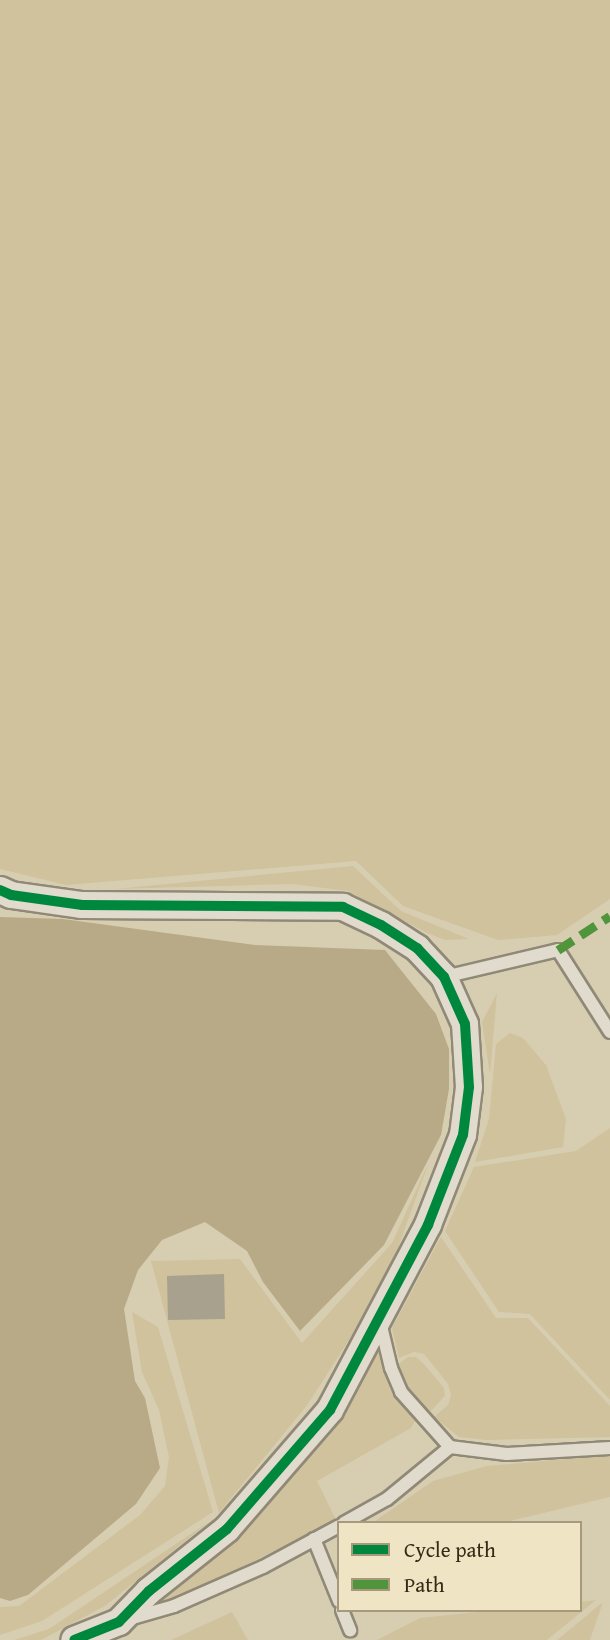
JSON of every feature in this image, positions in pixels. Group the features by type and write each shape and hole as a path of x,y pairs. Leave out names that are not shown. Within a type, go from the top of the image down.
{"street":[{"path":"0,890 11,895 82,905 343,907 381,925 416,948 444,977 465,1024 469,1087 463,1135 428,1225 330,1410 227,1529 149,1591 119,1622 75,1640"}],"lane":[{"path":"444,977 558,950 610,1032"},
{"path":"379,1317 391,1368 401,1392 450,1447 507,1454 610,1447"},
{"path":"348,1521 387,1499 450,1447"},
{"path":"119,1622 174,1606 263,1567 337,1527"},
{"path":"314,1539 337,1596"},
{"path":"343,1612 350,1630"}],"shaded area":[{"path":"0,0 610,0 610,899 557,935 498,940 403,906 356,861 66,885 0,869"},
{"path":"353,866 401,911 469,939 445,940 427,933 348,891 292,884 116,889"},
{"path":"0,917 63,919 255,945 385,950 436,1014 449,1049 449,1089 441,1135 384,1245 300,1331 263,1282 247,1251 205,1222 162,1240 138,1270 124,1309 135,1381 145,1398 160,1468 136,1504 28,1595 10,1601 0,1598"},
{"path":"497,993 490,1074 482,1022"},
{"path":"510,1033 523,1038 546,1065 566,1119 563,1147 475,1162 489,1119 496,1044"},
{"path":"610,1128 610,1400 530,1314 499,1312 445,1231 474,1167 576,1151"},
{"path":"429,1162 395,1256 354,1332 308,1404 219,1513 151,1261 240,1259 302,1343 392,1243"},
{"path":"441,1237 496,1318 528,1318 610,1406 610,1437 486,1440 459,1437 434,1417 448,1405 451,1395 448,1384 424,1354 414,1352 399,1358 392,1328"},
{"path":"132,1312 158,1327 213,1512 42,1621 0,1635 0,1607 19,1606 140,1515 165,1486 169,1457 159,1410 142,1372"},
{"path":"376,1347 390,1390 415,1421 411,1428 317,1481 336,1520 184,1596 156,1606 230,1545 318,1440"},
{"path":"408,1357 416,1357 444,1388 445,1396 429,1413 404,1383 397,1365"},
{"path":"610,1457 610,1497 510,1521 375,1521 433,1481 487,1466"},
{"path":"210,1521 105,1606 41,1640 14,1640 49,1629"},
{"path":"596,1600 582,1611 582,1602"},
{"path":"603,1602 590,1640 557,1640"},
{"path":"232,1612 248,1640 171,1640"},
{"path":"478,1612 581,1612 547,1640 377,1640 420,1618"}],"building":[{"path":"224,1274 225,1319 168,1320 167,1276"}],"marked path":[{"path":"558,950 610,916"}],"cycle path":[{"path":"0,890 11,895 82,905 343,907 381,925 417,948 444,977 465,1024 469,1087 463,1135 428,1225 330,1410 227,1529 149,1591 119,1622 74,1640"}]}
